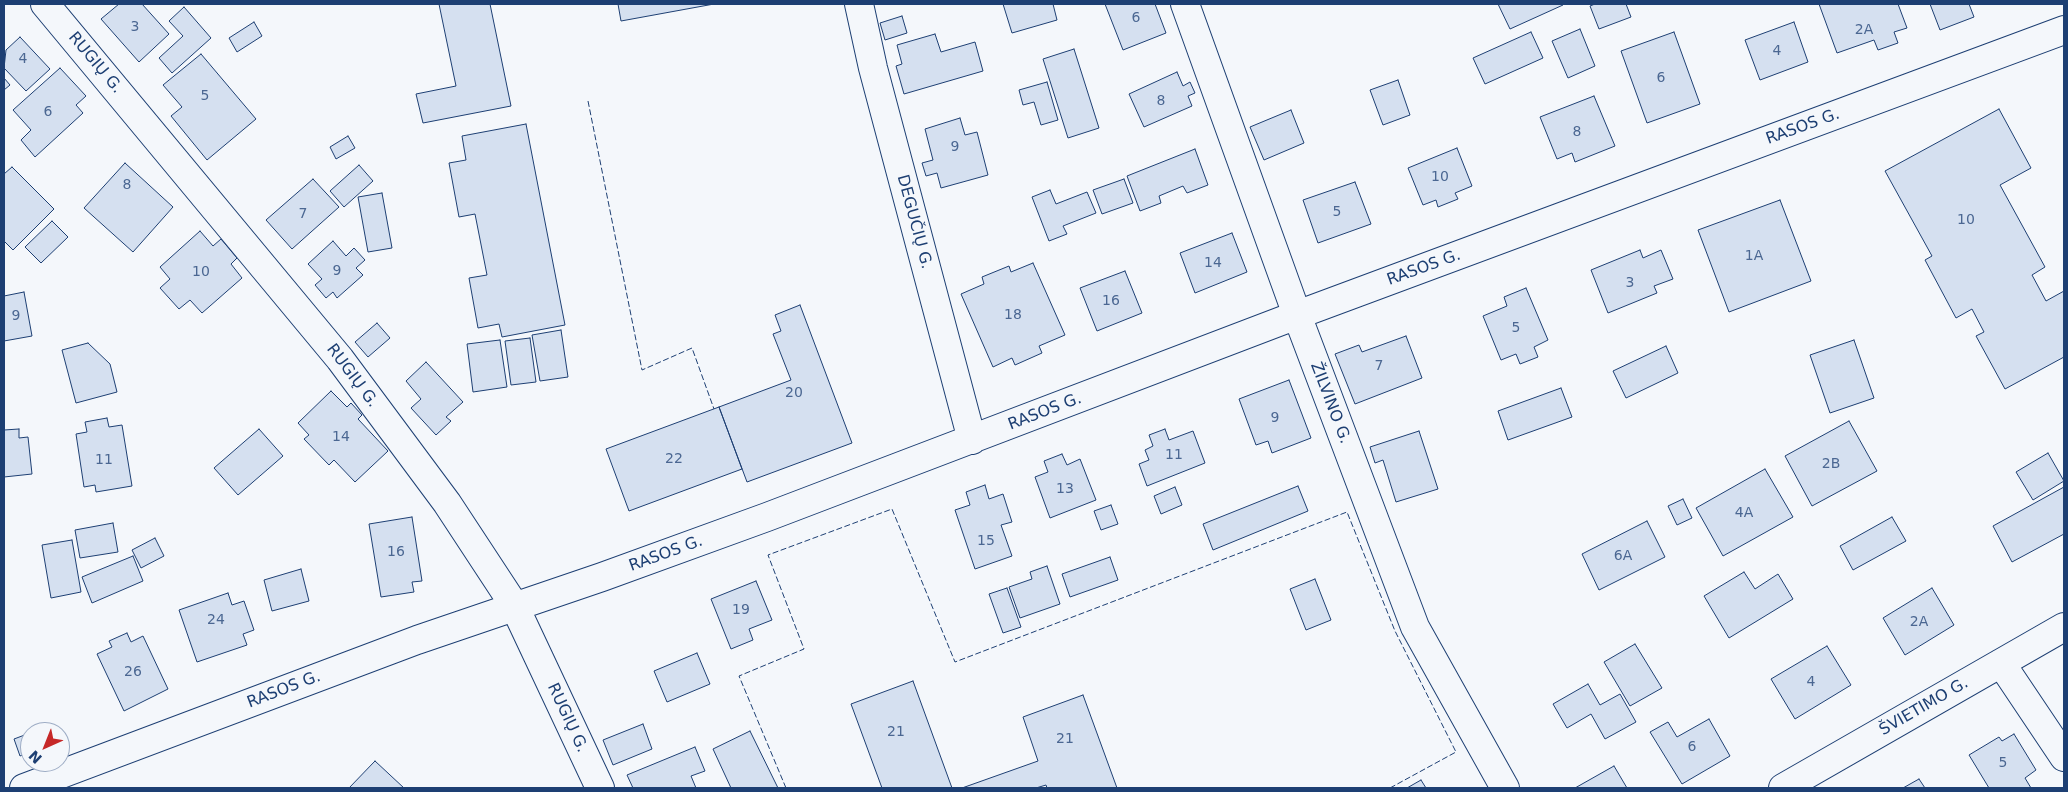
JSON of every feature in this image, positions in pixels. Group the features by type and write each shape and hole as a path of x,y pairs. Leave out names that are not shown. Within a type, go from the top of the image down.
{"street":[{"name":"RUGIŲ G.","path":"45,4 340,359 447,503 514,605 600,788"},
{"name":"DEGUČIŲ G.","path":"859,4 873,68 972,440"},
{"name":"ŽILVINO G.","path":"1185,4 1297,315 1415,627 1505,788"},
{"name":"RASOS G.","path":"24,788 514,605 621,570 972,440 1297,315 2064,30"},
{"name":"ŠVIETIMO G.","path":"1783,788 2064,626"},
{"path":"2001,663 2064,757"}],"building":[{"path":"119,4 142,4 169,34 139,62 101,19"},
{"path":"439,4 490,4 511,106 423,123 416,94 456,86"},
{"path":"618,4 714,4 621,21"},
{"path":"1003,4 1053,4 1057,20 1012,33"},
{"path":"1105,4 1155,4 1166,33 1123,50"},
{"path":"1498,4 1562,4 1563,5 1510,29"},
{"path":"1595,4 1626,4 1631,17 1599,29 1590,6"},
{"path":"1819,4 1898,4 1907,28 1894,32 1898,43 1878,50 1874,40 1837,53"},
{"path":"1930,4 1969,4 1974,17 1940,30"},
{"path":"184,7 211,38 172,73 159,58 183,36 169,21"},
{"path":"902,16 907,33 885,40 880,23"},
{"path":"254,22 262,36 237,52 229,38"},
{"path":"1794,22 1808,62 1760,80 1745,40"},
{"path":"1580,29 1595,66 1568,78 1552,41"},
{"path":"1531,32 1543,58 1485,84 1473,58"},
{"path":"1674,32 1700,104 1647,123 1621,51"},
{"path":"935,34 941,52 975,42 983,71 904,94 896,66 902,64 897,45"},
{"path":"20,37 50,69 26,91 4,68 6,50"},
{"path":"1074,49 1099,128 1068,138 1043,59"},
{"path":"201,54 256,119 207,160 171,116 182,107 163,85"},
{"path":"60,68 86,96 76,105 83,113 35,157 21,140 31,130 13,110"},
{"path":"1177,72 1183,86 1190,82 1195,93 1188,96 1192,106 1144,127 1129,94"},
{"path":"4,78 10,85 4,90"},
{"path":"1398,80 1410,115 1383,125 1370,90"},
{"path":"1047,82 1058,120 1041,125 1034,102 1023,105 1019,90"},
{"path":"1594,96 1615,146 1575,162 1572,153 1557,159 1540,117"},
{"path":"1999,109 2031,168 2000,185 2045,267 2032,275 2046,301 2064,291 2064,357 2005,389 1976,336 1984,332 1972,309 1956,318 1925,260 1932,256 1885,171"},
{"path":"1291,110 1304,143 1264,160 1250,127"},
{"path":"960,118 965,135 977,132 988,175 941,188 937,173 926,176 922,163 933,160 925,129"},
{"path":"526,124 565,325 502,337 499,324 478,328 469,278 487,275 475,214 459,217 449,163 466,160 462,136"},
{"path":"348,136 355,148 336,159 330,147"},
{"path":"1457,148 1472,186 1455,193 1458,199 1438,207 1436,200 1423,205 1408,168"},
{"path":"1195,149 1208,185 1187,193 1183,186 1159,196 1161,203 1140,211 1127,176"},
{"path":"125,163 173,207 133,252 84,208"},
{"path":"359,165 373,181 344,207 330,191"},
{"path":"12,167 54,209 13,250 4,241 4,174"},
{"path":"313,179 339,207 292,249 266,220"},
{"path":"1124,179 1133,203 1102,214 1093,190"},
{"path":"1355,182 1371,224 1318,243 1303,200"},
{"path":"1050,190 1056,204 1087,192 1096,213 1063,226 1067,234 1049,241 1032,197"},
{"path":"382,193 392,248 368,252 358,197"},
{"path":"1780,200 1811,281 1729,312 1698,230"},
{"path":"52,221 68,237 41,263 25,247"},
{"path":"200,231 213,246 221,239 237,258 231,264 242,278 202,313 190,300 179,309 160,288 170,279 160,267"},
{"path":"1232,233 1247,272 1195,293 1180,253"},
{"path":"333,241 346,256 354,248 365,260 356,268 363,275 337,298 333,292 326,298 315,285 322,279 308,264"},
{"path":"1640,250 1643,258 1661,250 1673,279 1654,286 1657,293 1608,313 1591,270"},
{"path":"1033,263 1065,335 1039,346 1042,353 1015,365 1012,358 993,367 961,294 984,284 982,277 1009,266 1011,272"},
{"path":"1125,271 1142,313 1097,331 1080,288"},
{"path":"1526,288 1548,340 1534,347 1538,357 1520,364 1516,354 1501,360 1483,316 1507,306 1504,297"},
{"path":"24,292 32,336 4,341 4,296"},
{"path":"800,305 852,443 747,482 719,407 791,380 773,334 781,331 775,315"},
{"path":"377,323 390,338 368,357 355,342"},
{"path":"561,330 568,377 540,381 532,335"},
{"path":"1406,336 1422,378 1355,404 1335,354 1359,345 1362,352"},
{"path":"530,338 536,382 511,385 505,341"},
{"path":"500,340 507,387 473,392 467,344"},
{"path":"1854,340 1874,398 1830,413 1810,355"},
{"path":"88,343 110,364 117,392 76,403 62,350"},
{"path":"1666,346 1678,373 1626,398 1613,371"},
{"path":"426,362 463,402 446,417 451,421 436,435 411,408 421,399 406,381"},
{"path":"1289,380 1311,438 1272,453 1268,441 1256,445 1239,399"},
{"path":"1561,388 1572,417 1508,440 1498,411"},
{"path":"331,391 347,407 351,403 362,415 358,419 388,451 355,482 334,460 329,465 304,439 309,435 298,423"},
{"path":"719,407 742,469 629,511 606,449"},
{"path":"107,418 109,427 122,425 132,486 96,492 95,485 84,487 76,434 87,432 85,422"},
{"path":"1849,421 1877,471 1812,506 1785,456"},
{"path":"19,429 19,438 28,437 32,474 4,477 4,430"},
{"path":"259,429 283,456 238,495 214,468"},
{"path":"1165,429 1169,440 1193,431 1205,463 1147,486 1139,464 1149,460 1145,450 1153,446 1149,435"},
{"path":"1419,431 1438,489 1396,502 1383,460 1375,463 1370,447"},
{"path":"2048,453 2064,481 2033,500 2016,472"},
{"path":"1062,454 1067,465 1080,459 1096,500 1050,518 1035,477 1048,472 1044,461"},
{"path":"1765,469 1793,517 1723,556 1696,508"},
{"path":"985,485 989,499 1003,494 1012,522 1001,525 1012,556 975,569 955,510 970,505 966,492"},
{"path":"1298,486 1308,511 1213,550 1203,524"},
{"path":"1175,487 1182,505 1161,514 1154,496"},
{"path":"2064,487 2064,534 2012,562 1993,526"},
{"path":"1683,499 1692,518 1677,525 1668,506"},
{"path":"1111,505 1118,524 1101,530 1094,511"},
{"path":"412,517 422,581 412,582 414,592 381,597 369,524"},
{"path":"1892,517 1906,541 1853,570 1840,546"},
{"path":"1647,521 1665,557 1599,590 1582,554"},
{"path":"113,523 118,552 80,558 75,530"},
{"path":"155,538 164,556 141,568 132,550"},
{"path":"72,540 81,592 51,598 42,545"},
{"path":"133,556 143,581 92,603 82,577"},
{"path":"1110,557 1118,580 1070,597 1062,574"},
{"path":"1047,566 1060,604 1020,618 1009,587 1032,579 1030,572"},
{"path":"301,569 309,601 272,611 264,580"},
{"path":"1744,572 1755,589 1778,574 1793,599 1729,638 1704,596"},
{"path":"1315,579 1331,620 1306,630 1290,589"},
{"path":"756,581 772,620 749,629 753,640 731,649 711,599"},
{"path":"1007,588 1021,627 1003,633 989,594"},
{"path":"1932,588 1954,625 1905,655 1883,618"},
{"path":"228,593 232,605 244,601 254,630 243,634 247,645 197,662 179,610"},
{"path":"127,633 131,642 143,636 168,689 124,711 97,654 112,647 109,641"},
{"path":"1635,644 1662,688 1630,706 1604,662"},
{"path":"1827,646 1851,685 1795,719 1771,679"},
{"path":"697,653 710,684 667,702 654,671"},
{"path":"913,681 952,788 882,788 851,704"},
{"path":"1588,684 1600,705 1620,694 1636,722 1605,739 1591,714 1567,728 1553,704"},
{"path":"1083,695 1117,788 1047,788 1046,785 1036,788 962,788 1038,761 1023,717"},
{"path":"1709,719 1730,756 1682,784 1650,732 1668,722 1677,737"},
{"path":"643,724 652,749 613,765 603,740"},
{"path":"750,731 778,788 731,788 713,749"},
{"path":"2014,734 2036,770 2025,778 2031,788 1989,788 1969,755 1999,737 2002,741"},
{"path":"20,737 20,756 14,739"},
{"path":"695,747 705,771 691,776 696,788 633,788 627,775"},
{"path":"375,761 404,788 349,788"},
{"path":"1614,766 1627,788 1575,788"},
{"path":"1919,779 1925,788 1903,788"},
{"path":"1421,780 1426,788 1407,788"}],"fence":[{"path":"588,101 642,370 692,348 714,409"},
{"path":"786,788 739,676 804,649 768,555 892,509 955,662 1347,512 1395,631 1456,752 1390,788"}]}
